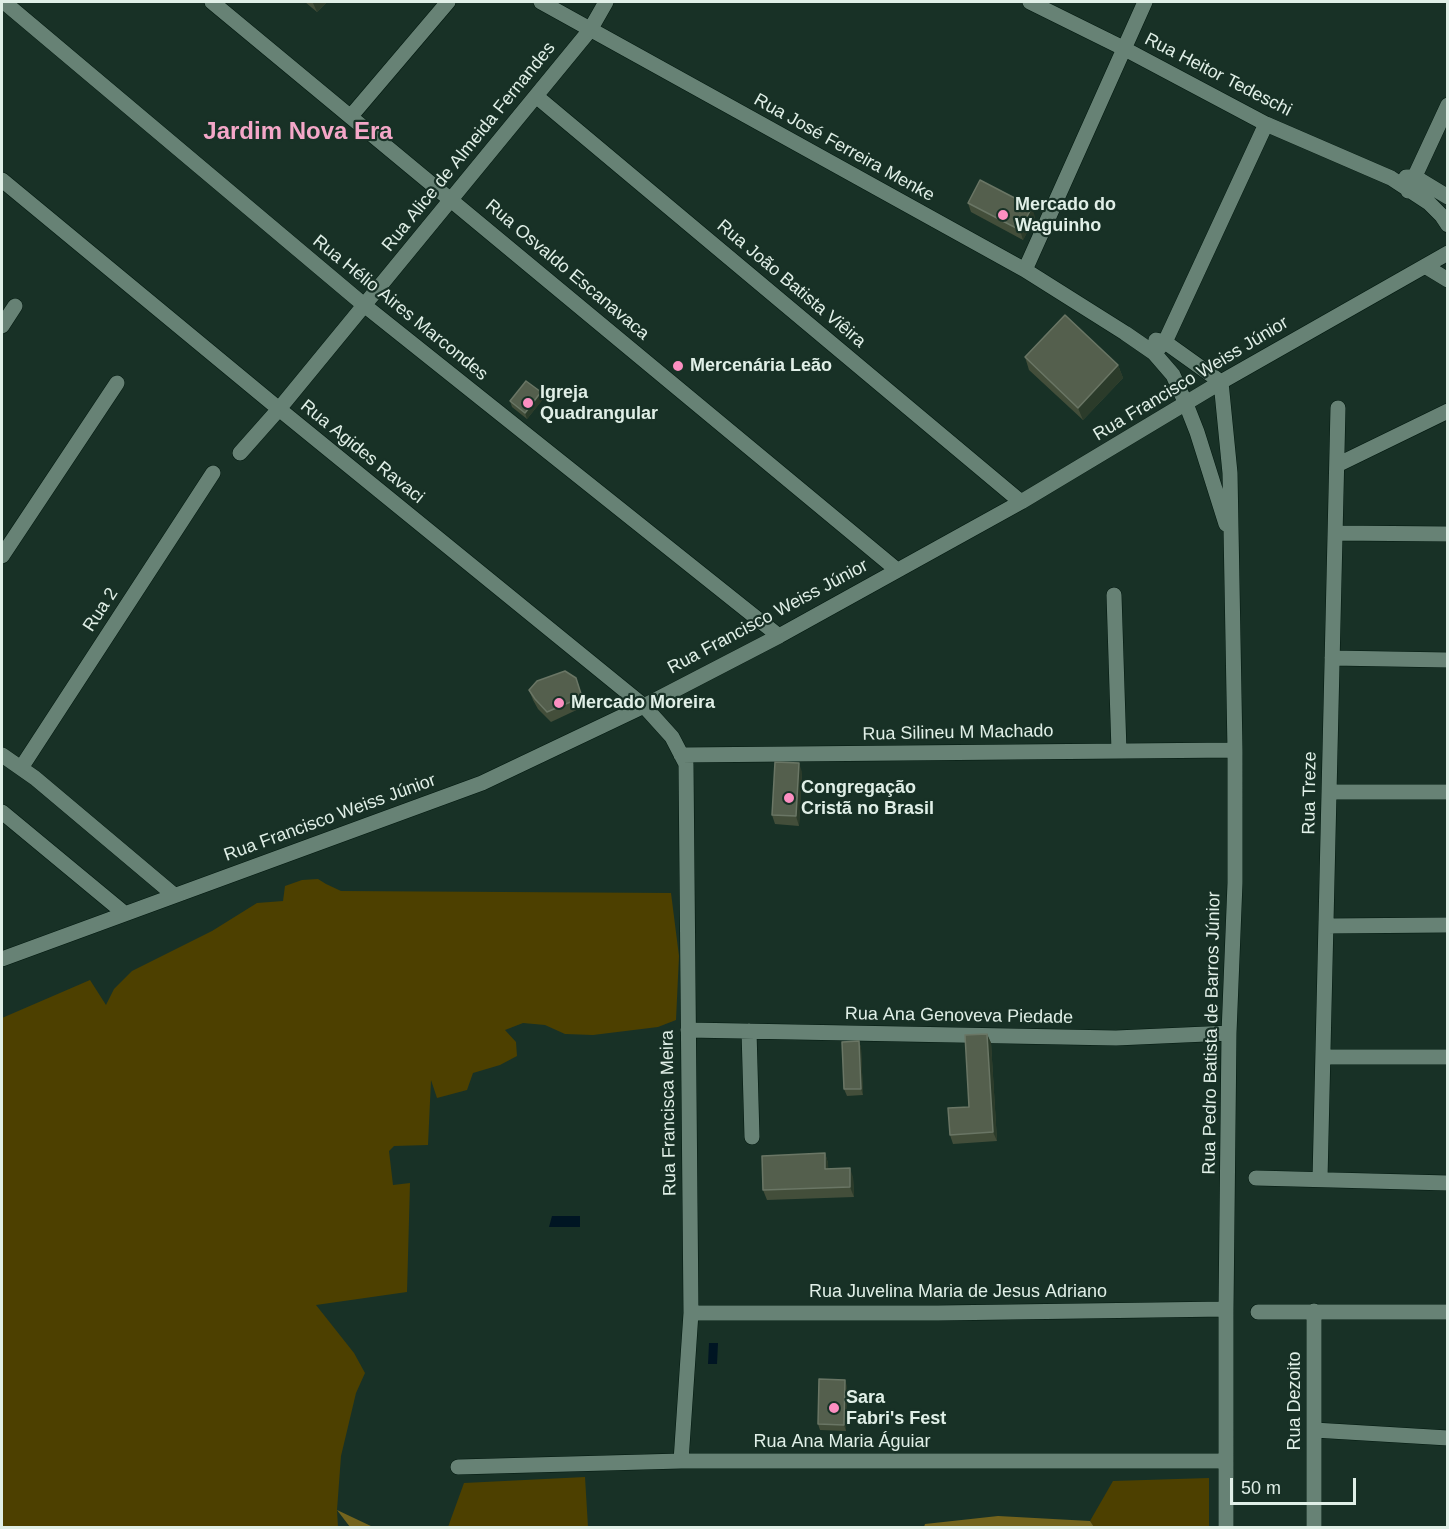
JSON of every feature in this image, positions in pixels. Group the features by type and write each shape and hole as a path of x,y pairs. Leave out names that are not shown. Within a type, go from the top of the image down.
{"street":[{"name":"Rua Hélio Aires Marcondes","path":"4,2 364,305 779,636"},
{"name":"Rua Osvaldo Escanavaca","path":"212,2 897,570"},
{"path":"351,116 448,2"},
{"name":"Rua José Ferreira Menke","path":"541,2 1025,270 1154,354 1173,375 1186,404"},
{"name":"Rua Alice de Almeida Fernandes","path":"240,453 279,409 590,30 606,2"},
{"name":"Rua Heitor Tedeschi","path":"1030,2 1123,48 1266,124 1391,178 1412,184"},
{"path":"1025,270 1145,2"},
{"name":"Rua João Batista Viêira","path":"536,96 1021,502"},
{"path":"1412,184 1448,105"},
{"path":"1154,354 1165,342 1266,124"},
{"name":"Rua Agides Ravaci","path":"2,180 644,706 672,736 684,760"},
{"path":"1412,184 1448,197"},
{"path":"1412,184 1448,225"},
{"name":"Rua Francisco Weiss Júnior","path":"2,959 482,783 644,706 779,636 1021,502 1221,382 1448,253"},
{"path":"1425,266 1448,280"},
{"path":"2,326 15,306"},
{"name":"Rua José Ferreira Menke","path":"1125,333 1165,342 1221,382"},
{"name":"Rua Pedro Batista de Barros Júnior","path":"1221,382 1230,473 1235,750 1235,884 1229,1033 1226,1527"},
{"path":"2,556 117,383"},
{"name":"Rua Pedro Batista de Barros Júnior","path":"1186,404 1231,540"},
{"name":"Rua Treze","path":"1320,1179 1338,408"},
{"path":"1337,465 1448,411"},
{"name":"Rua 2","path":"21,768 213,473"},
{"path":"1335,533 1448,534"},
{"path":"1114,595 1119,751"},
{"path":"1332,658 1448,660"},
{"name":"Rua Silineu M Machado","path":"684,760 1235,750"},
{"path":"2,755 43,784 174,895"},
{"name":"Rua Francisca Meira","path":"681,1461 691,1313 684,760"},
{"path":"1329,792 1448,792"},
{"path":"2,812 124,913"},
{"path":"1326,926 1448,925"},
{"name":"Rua Ana Genoveva Piedade","path":"688,1030 1116,1038 1229,1033"},
{"path":"748,1031 752,1137"},
{"path":"1323,1057 1448,1056"},
{"path":"1256,1178 1448,1182"},
{"name":"Rua Juvelina Maria de Jesus Adriano","path":"691,1313 938,1313 1226,1309"},
{"name":"Rua Dezoito","path":"1314,1311 1314,1527"},
{"path":"1258,1312 1448,1312"},
{"path":"1314,1430 1448,1438"},
{"name":"Rua Ana Maria Águiar","path":"458,1467 681,1461 1226,1461"}],"shaded area":[{"path":"318,879 341,891 671,893 679,956 676,1020 658,1027 593,1035 565,1034 545,1025 523,1023 505,1030 516,1042 517,1056 500,1065 473,1073 467,1090 437,1098 431,1080 428,1145 394,1146 389,1151 393,1185 410,1183 407,1292 316,1305 354,1353 365,1373 356,1393 341,1456 338,1527 2,1528 2,1018 90,980 106,1005 114,989 132,971 212,931 257,903 283,901 285,886 302,880"},
{"path":"585,1477 588,1527 448,1527 464,1483"},
{"path":"1209,1478 1209,1527 1094,1527 1090,1521 1113,1481"},
{"path":"337,1510 373,1527 350,1527"},
{"path":"998,1516 1090,1521 1094,1527 924,1527 925,1524"}],"water":[{"path":"552,1216 580,1216 580,1227 549,1227"},
{"path":"709,1343 718,1343 717,1364 708,1364"}],"building":[{"name":"Mercado do Waguinho","path":"980,180 1032,207 1020,230 968,203"},
{"path":"1065,315 1118,365 1078,408 1025,357"},
{"name":"Igreja Quadrangular","path":"526,381 541,392 525,413 510,401"},
{"name":"Mercado Moreira","path":"565,671 576,678 582,697 547,712 529,690 537,681"},
{"name":"Congregação Cristã no Brasil","path":"775,762 799,763 796,816 772,815"},
{"path":"987,1034 993,1132 950,1135 948,1108 969,1107 965,1035"},
{"path":"859,1041 861,1089 844,1089 842,1042"},
{"path":"825,1153 825,1169 850,1168 850,1187 763,1190 762,1156"},
{"name":"Sara Fabri's Fest","path":"819,1379 845,1380 844,1425 818,1424"}],"place":[{"name":"Mercado do Waguinho","path":"1003,215"},
{"name":"Mercenária Leão","path":"678,366"},
{"name":"Igreja Quadrangular","path":"528,403"},
{"name":"Mercado Moreira","path":"559,703"},
{"name":"Congregação Cristã no Brasil","path":"789,798"},
{"name":"Sara Fabri's Fest","path":"834,1408"}],"district":[{"name":"Jardim Nova Era","path":"298,132"}]}
